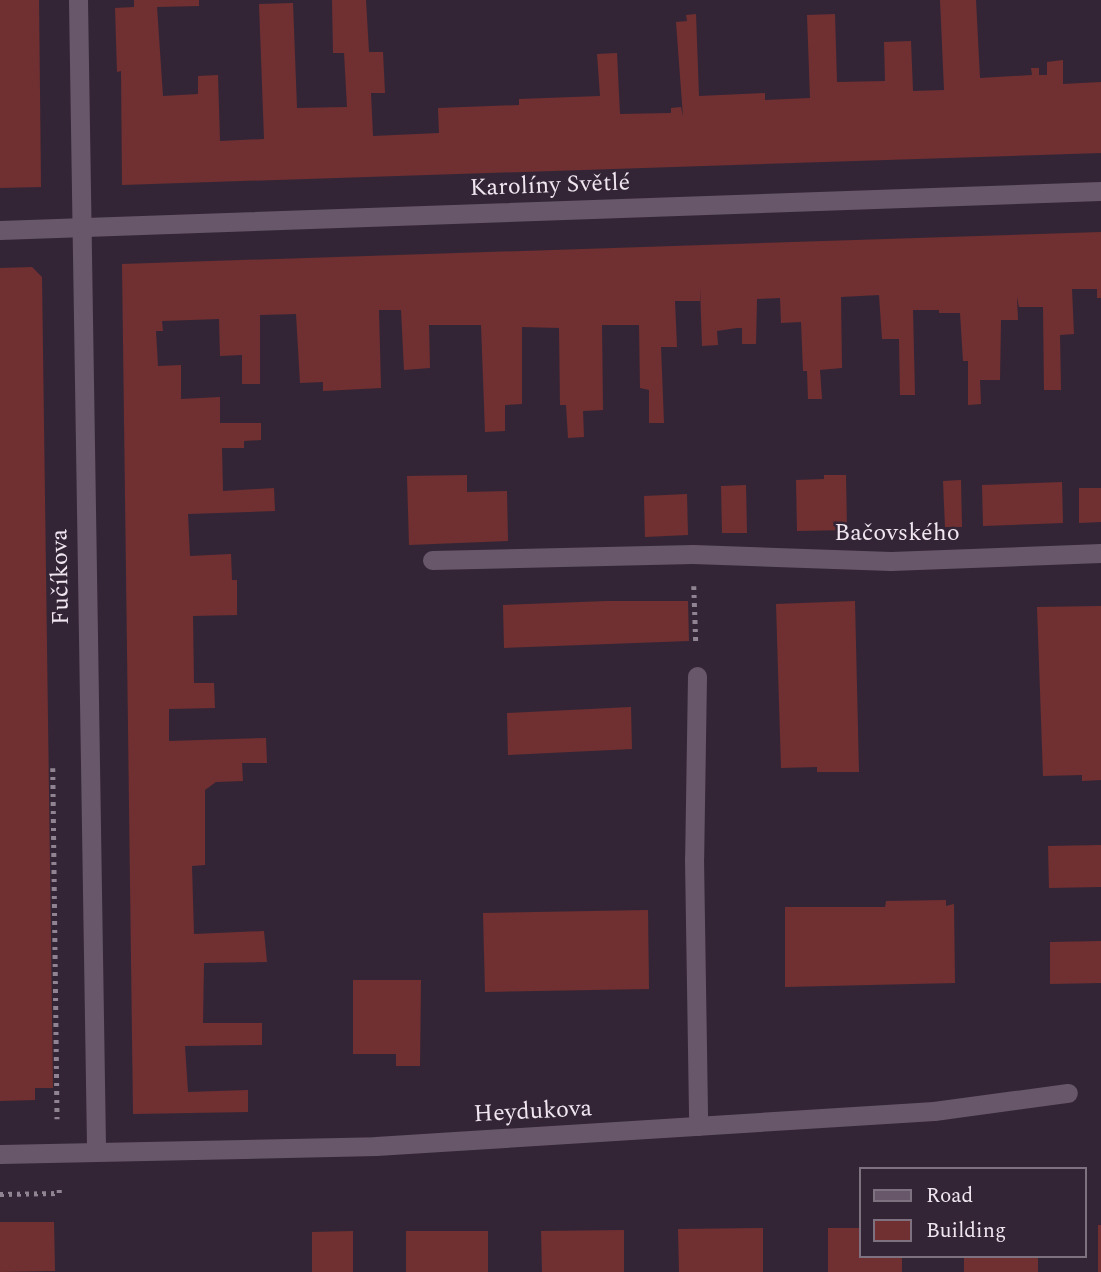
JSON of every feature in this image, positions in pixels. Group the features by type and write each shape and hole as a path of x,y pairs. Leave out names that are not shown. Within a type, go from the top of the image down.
{"street":[{"name":"Fučíkova","path":"78,0 96,1152"},
{"name":"Karolíny Světlé","path":"0,230 1101,191"},
{"name":"Bačovského","path":"432,560 693,554 891,561 1101,553"},
{"path":"697,676 694,858 698,1126"},
{"name":"Heydukova","path":"0,1154 376,1146 934,1111 1068,1094"}],"path":[{"path":"693,554 697,676"},
{"path":"45,1121 57,1121 53,758"}],"building":[{"path":"0,0 39,0 41,187 0,188"},
{"path":"134,0 199,0 199,6 157,7 163,96 198,94 198,76 218,75 220,141 264,139 259,4 293,3 297,108 347,107 344,53 333,53 332,0 366,0 369,52 383,52 385,93 371,93 373,136 439,133 438,108 519,105 519,99 600,96 597,54 617,53 620,114 671,113 671,108 681,107 683,117 676,22 687,21 686,15 696,14 699,96 765,93 765,100 810,98 807,15 835,14 837,82 885,81 884,42 911,41 913,91 944,90 940,0 976,0 980,78 1032,75 1031,68 1039,68 1039,75 1047,75 1047,62 1063,60 1063,84 1101,82 1101,153 122,185 121,71 117,72 115,8 134,7"},
{"path":"1101,232 1101,298 1097,298 1097,289 1072,289 1074,334 1060,335 1061,390 1044,390 1043,307 1019,307 1017,297 1018,320 1001,320 1000,380 980,380 981,404 968,405 968,361 963,361 960,313 939,313 939,310 913,310 915,395 900,395 899,339 882,339 879,295 841,297 842,368 820,370 822,399 808,399 807,371 803,371 801,322 781,323 780,298 757,299 756,344 742,344 742,328 737,328 717,331 718,345 702,346 700,288 700,301 675,301 677,347 661,347 664,423 649,423 649,390 640,388 639,325 602,325 603,410 583,411 584,437 568,438 566,405 560,405 559,328 522,327 522,404 505,405 505,431 485,432 481,325 429,325 430,368 404,370 401,310 379,310 381,388 323,391 323,382 300,383 296,314 260,315 260,384 242,384 242,355 220,356 219,319 162,321 163,331 156,331 158,366 181,365 181,399 220,397 220,423 261,423 261,440 244,441 244,448 222,448 223,491 274,488 275,511 188,514 190,556 231,554 232,580 237,580 237,615 193,616 194,683 214,683 215,708 169,709 169,741 266,738 267,763 242,763 243,781 216,782 205,790 205,865 192,866 194,934 264,931 267,962 204,963 203,1023 262,1023 262,1045 185,1046 188,1092 248,1090 248,1112 133,1114 122,264"},
{"path":"32,267 42,277 53,1088 35,1088 35,1100 0,1101 0,268"},
{"path":"467,475 467,492 507,491 508,541 409,545 407,476"},
{"path":"824,475 846,475 847,530 797,531 796,480 824,479"},
{"path":"961,480 962,527 945,527 943,481"},
{"path":"1062,482 1063,523 983,526 982,485"},
{"path":"746,485 747,533 722,533 721,486"},
{"path":"1079,488 1101,488 1101,522 1079,523"},
{"path":"687,494 688,535 645,537 644,496"},
{"path":"688,601 689,641 504,648 503,605"},
{"path":"855,601 859,772 817,772 817,767 781,768 776,604"},
{"path":"1101,606 1101,780 1082,781 1082,775 1043,776 1037,607"},
{"path":"631,707 632,749 508,755 507,713"},
{"path":"1101,845 1101,887 1049,888 1048,846"},
{"path":"946,900 946,906 954,904 955,983 785,987 785,907 885,907 886,901"},
{"path":"648,910 649,989 485,992 483,913"},
{"path":"1101,941 1101,983 1050,984 1050,942"},
{"path":"353,980 421,980 420,1066 396,1066 396,1054 353,1054"},
{"path":"0,1222 54,1222 55,1271 0,1272"},
{"path":"1098,1225 1101,1225 1101,1272 1098,1272"},
{"path":"763,1228 763,1272 679,1272 678,1229"},
{"path":"828,1228 860,1228 860,1258 902,1258 902,1272 828,1272"},
{"path":"624,1230 624,1272 542,1272 541,1231"},
{"path":"353,1231 353,1272 312,1272 312,1232"},
{"path":"406,1231 488,1231 488,1272 406,1272"},
{"path":"964,1258 1038,1258 1038,1272 964,1272"}]}
